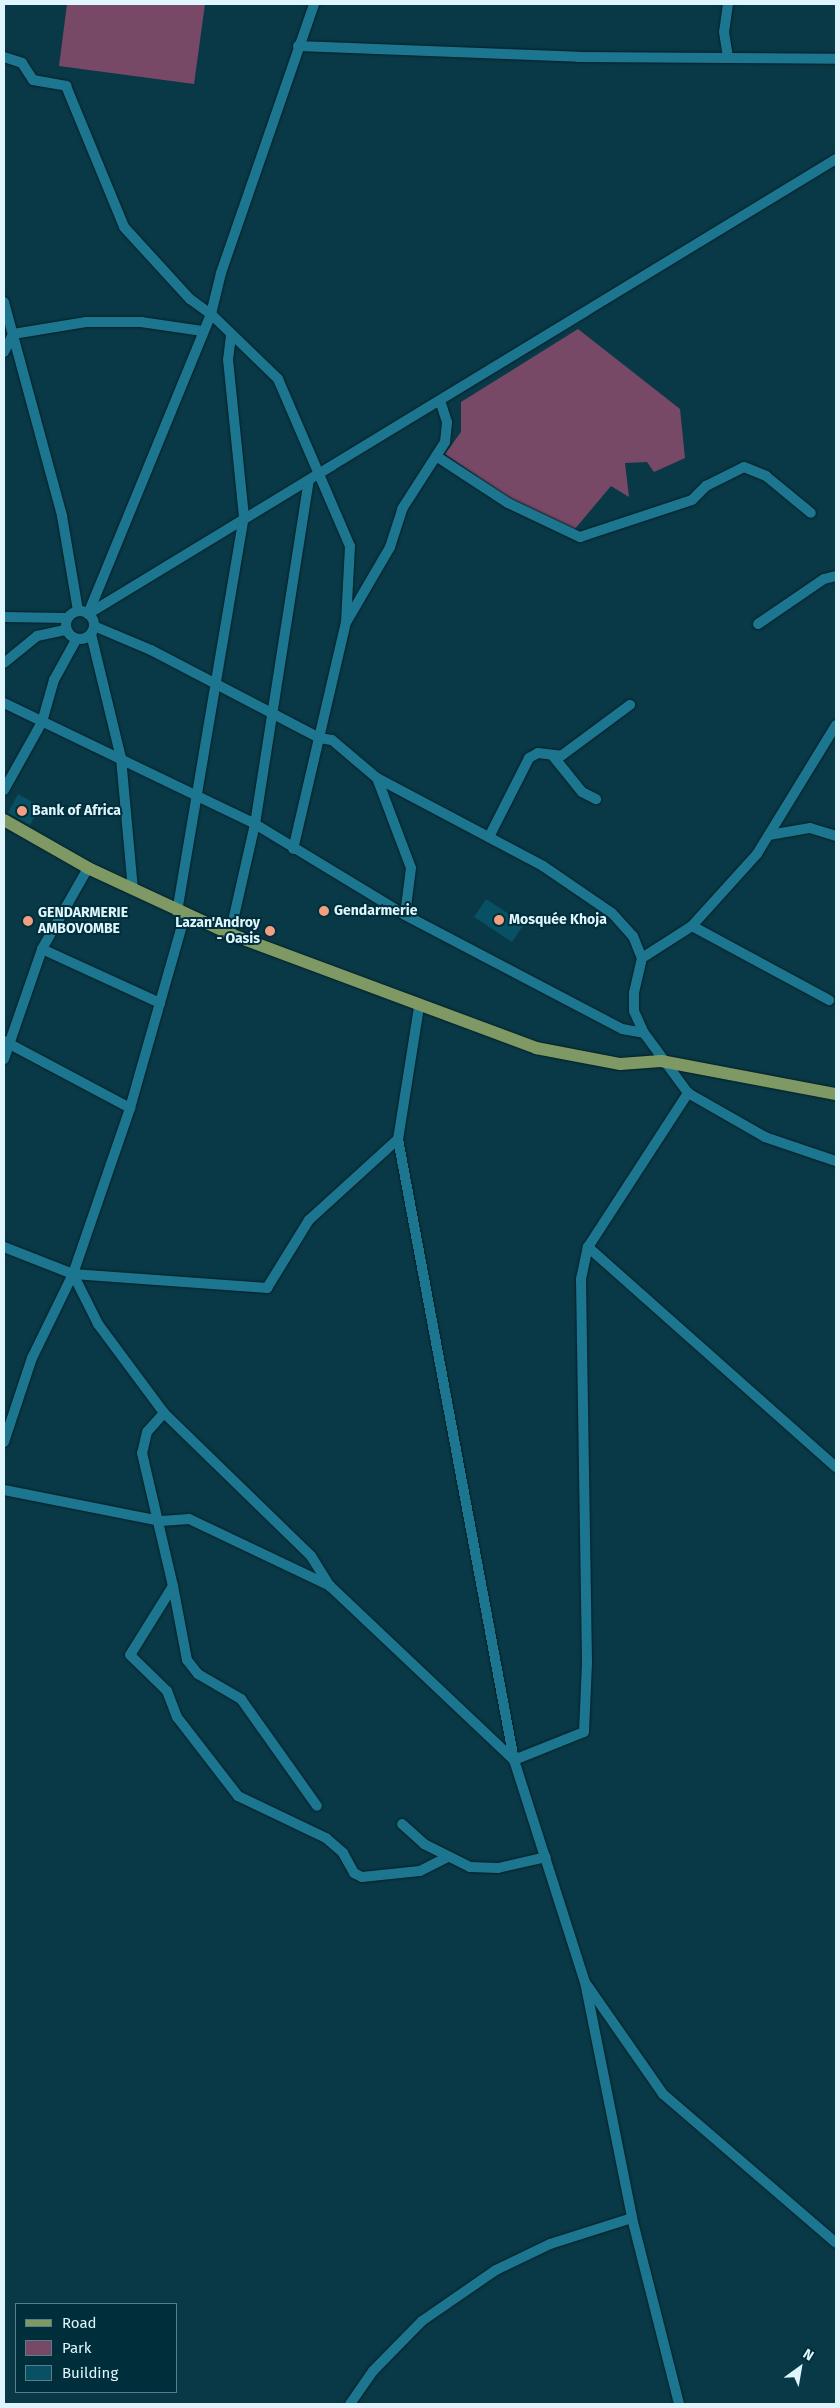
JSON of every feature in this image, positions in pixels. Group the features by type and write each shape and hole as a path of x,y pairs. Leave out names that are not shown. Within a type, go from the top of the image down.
{"main road":[{"path":"4,820 88,868 181,913 230,934 419,1007 536,1048 620,1064 660,1061 836,1094"}],"street":[{"path":"133,889 120,758 88,614 202,331 211,314 298,46 314,4"},
{"path":"728,4 724,32 728,58"},
{"path":"298,46 728,58 836,59"},
{"path":"4,57 22,63 33,80 66,86 124,227 190,299 211,314 231,336 278,379 321,473 350,546 346,622 293,849"},
{"path":"4,617 67,618 78,611 88,614 244,517 441,403 710,232 836,159"},
{"path":"4,302 62,516 78,611"},
{"path":"13,334 86,322 141,322 202,331"},
{"path":"4,352 13,334"},
{"path":"4,1442 32,1358 73,1274 130,1108 160,1003 181,913 194,797 216,684 244,517 228,360 231,336"},
{"path":"346,622 390,547 402,509 445,442 447,422 441,403"},
{"path":"436,456 508,503 580,537 692,500 706,486 744,467 766,476 811,513"},
{"path":"230,934 255,824 309,481"},
{"path":"758,624 824,579 836,576"},
{"path":"67,618 66,630 76,640"},
{"path":"4,663 37,636 66,630"},
{"path":"93,630 216,684 319,738 346,750 377,778 543,866 612,913 633,936 642,958 634,1011 644,1034 660,1061 688,1093 765,1137 836,1160"},
{"path":"4,790 42,722 54,680 76,640 93,630"},
{"path":"4,703 120,758 194,797 255,824 293,849 405,915 622,1029 644,1034"},
{"path":"490,837 523,767 538,753 553,756 572,749 630,706"},
{"path":"642,958 692,926 769,835 836,724"},
{"path":"553,756 582,792 596,799"},
{"path":"377,778 411,868 405,915"},
{"path":"769,835 810,828 836,836"},
{"path":"4,1059 7,1043 42,950 88,868"},
{"path":"692,926 829,1000"},
{"path":"42,950 160,1003"},
{"path":"419,1007 398,1139 514,1760 585,1982 632,2218 679,2404"},
{"path":"7,1043 130,1108"},
{"path":"514,1760 584,1732 587,1645 580,1312 588,1247 688,1093"},
{"path":"4,1248 73,1274 267,1288 309,1220 398,1139"},
{"path":"588,1247 836,1467"},
{"path":"73,1274 98,1324 164,1413 311,1556 330,1586 514,1760"},
{"path":"164,1413 147,1432 142,1453 160,1521 187,1660 198,1674 241,1699 317,1806"},
{"path":"4,1490 160,1521 188,1519 210,1526 285,1568 330,1586"},
{"path":"173,1586 130,1655 167,1692 177,1717 238,1796 326,1838 362,1877 420,1871 448,1857"},
{"path":"402,1824 424,1844 470,1867 498,1868 546,1856"},
{"path":"585,1982 663,2094 836,2243"},
{"path":"350,2404 373,2371 422,2320 496,2270 550,2244 632,2218"}],"green space":[{"path":"67,4 205,4 194,84 59,66"},
{"path":"578,329 680,409 685,458 654,472 647,462 625,463 629,497 611,486 574,530 512,500 445,454 461,432 461,402"}],"building":[{"name":"Bank of Africa","path":"18,794 34,803 31,808 37,812 30,825 8,813"},
{"name":"Mosquée Khoja","path":"486,899 524,924 512,942 474,917"}],"place":[{"name":"Bank of Africa","path":"22,811"},
{"name":"Gendarmerie","path":"324,911"},
{"name":"Mosquée Khoja","path":"499,920"},
{"name":"GENDARMERIE AMBOVOMBE","path":"28,921"},
{"name":"Lazan'Androy - Oasis","path":"270,931"}]}
